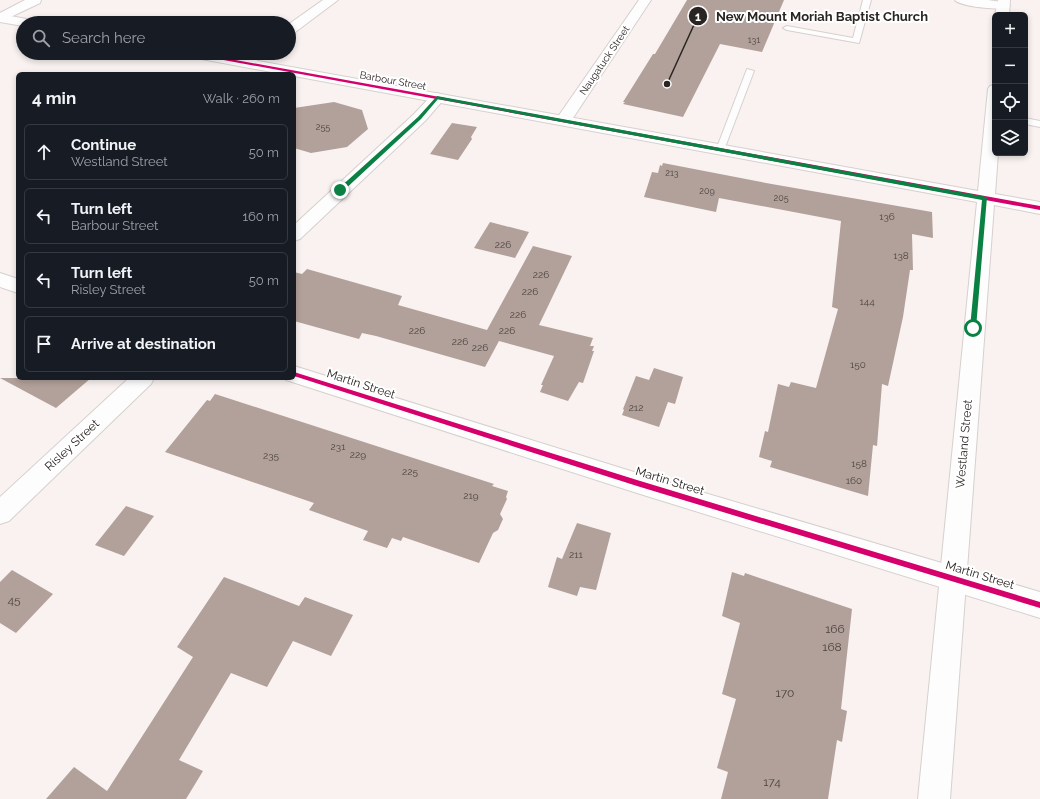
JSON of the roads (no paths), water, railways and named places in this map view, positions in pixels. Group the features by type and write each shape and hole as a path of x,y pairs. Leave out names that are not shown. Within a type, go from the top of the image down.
{"street":[{"path":"0,18 35,0"},
{"path":"296,25 332,0"},
{"name":"Naugatuck Street","path":"562,121 645,0"},
{"path":"961,0 1003,7"},
{"path":"0,18 16,21"},
{"name":"Barbour Street","path":"230,60 295,72"},
{"path":"246,63 250,60"},
{"name":"Barbour Street","path":"296,72 1040,208"},
{"path":"296,233 419,118 437,98"},
{"name":"Westland Street","path":"934,799 985,198 994,120"},
{"path":"0,280 16,285"},
{"name":"Martin Street","path":"296,375 637,483 1040,605"},
{"name":"Risley Street","path":"0,513 141,380"}],"lane":[{"path":"787,28 856,41 867,0"},
{"path":"720,150 750,71"},
{"path":"1028,122 1040,124"}],"place":[{"name":"New Mount Moriah Baptist Church","path":"667,84"}]}
